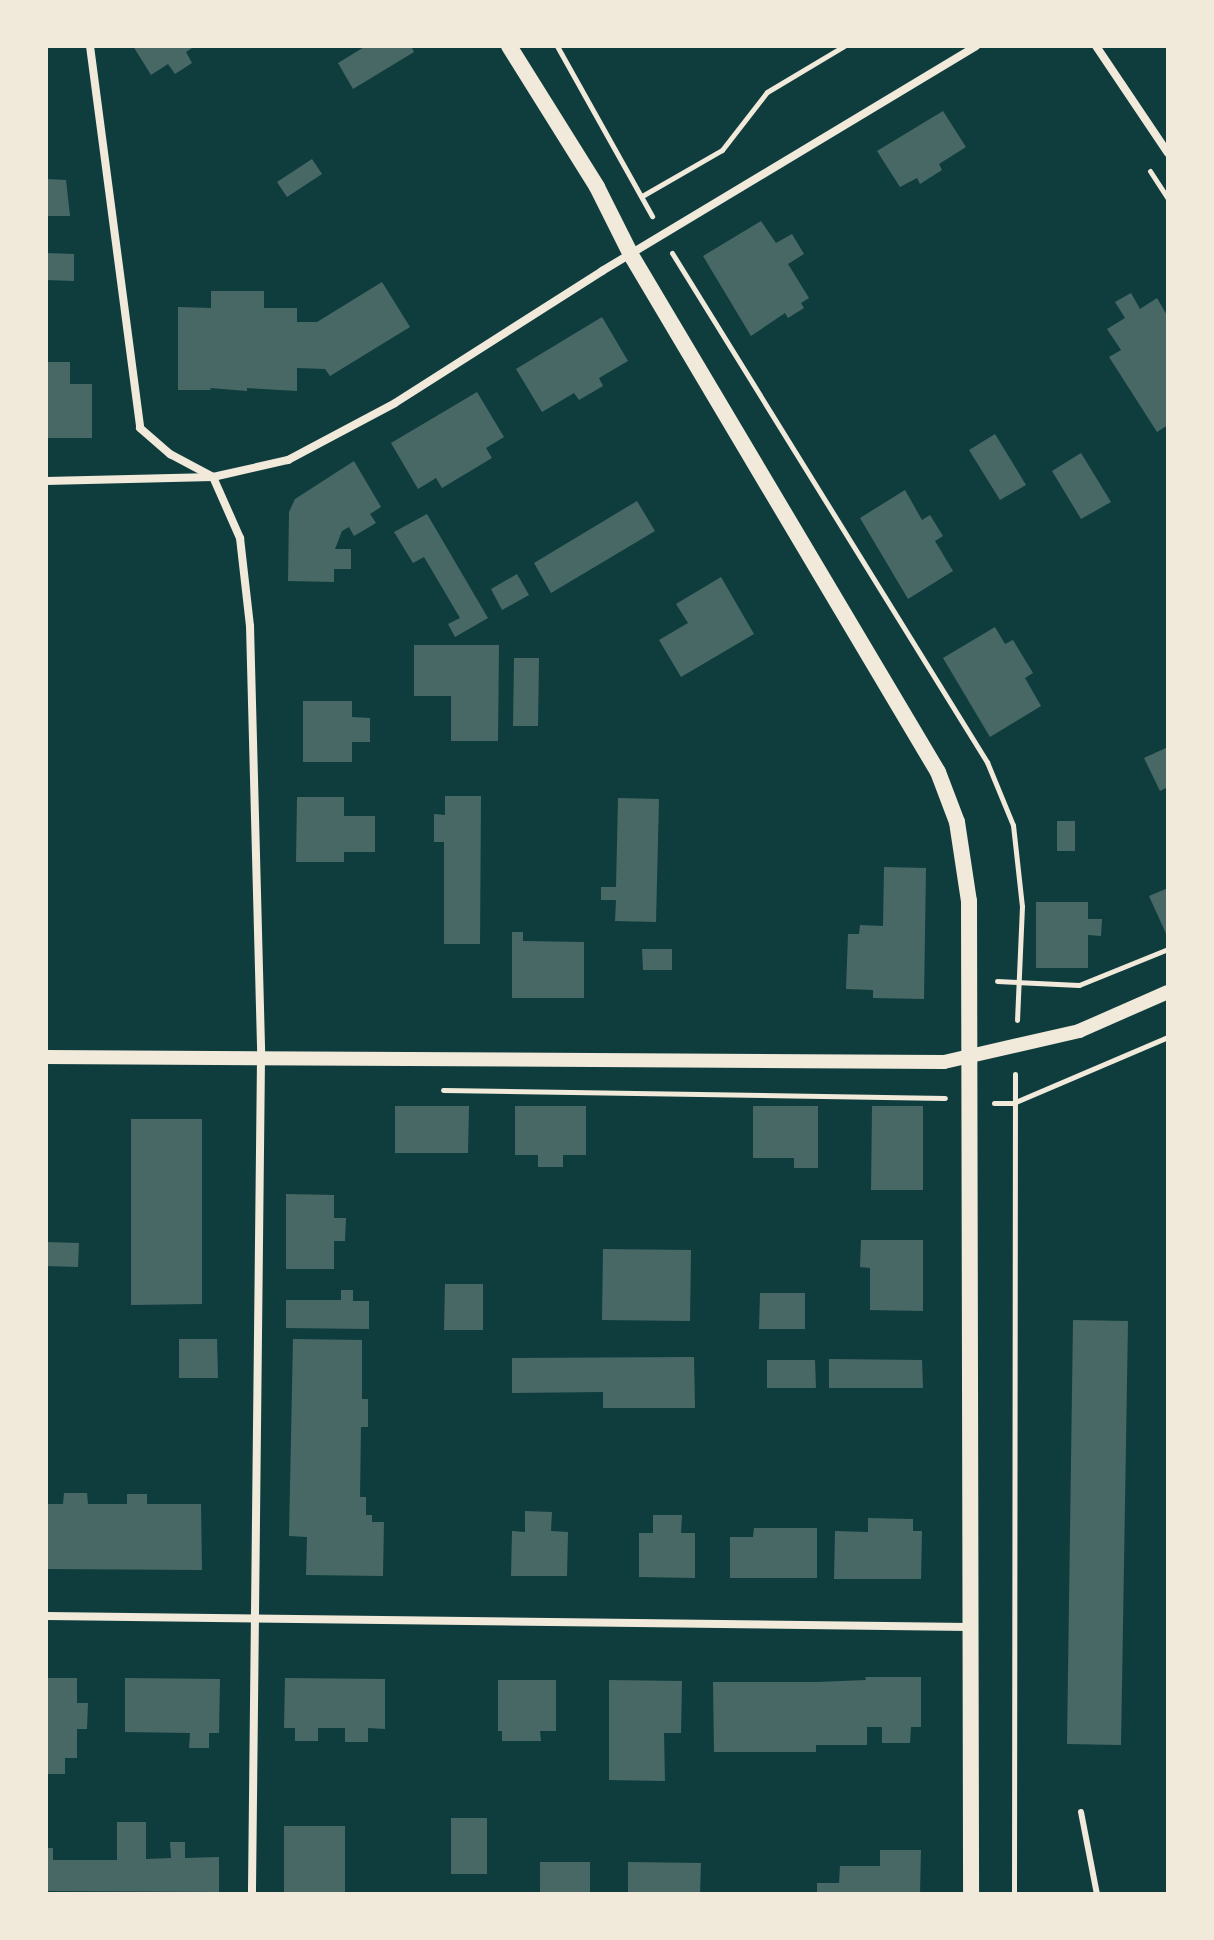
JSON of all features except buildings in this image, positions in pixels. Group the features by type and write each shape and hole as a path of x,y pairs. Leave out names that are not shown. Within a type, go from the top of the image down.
{"main road":[{"path":"509,46 597,187 631,255 938,772 957,822 966,864 969,980 971,1894"}],"street":[{"path":"90,46 140,428 170,454 213,477 240,538 250,626 261,1058 252,1894"},
{"path":"46,481 213,477 288,460 395,403 631,255 976,46"},
{"path":"1096,46 1168,153"},
{"path":"46,1057 944,1062 1016,1048 1079,1031 1168,992"},
{"path":"46,1616 971,1627"}],"lane":[{"path":"1081,1812 1097,1894"}],"path":[{"path":"557,46 662,237 987,762 1013,825 1022,906 1013,1103 1014,1894"},
{"path":"642,196 722,150 767,92 844,46"},
{"path":"969,980 1079,985 1168,949"},
{"path":"435,1089 942,1097 970,1104 1013,1103 1168,1037"}]}
